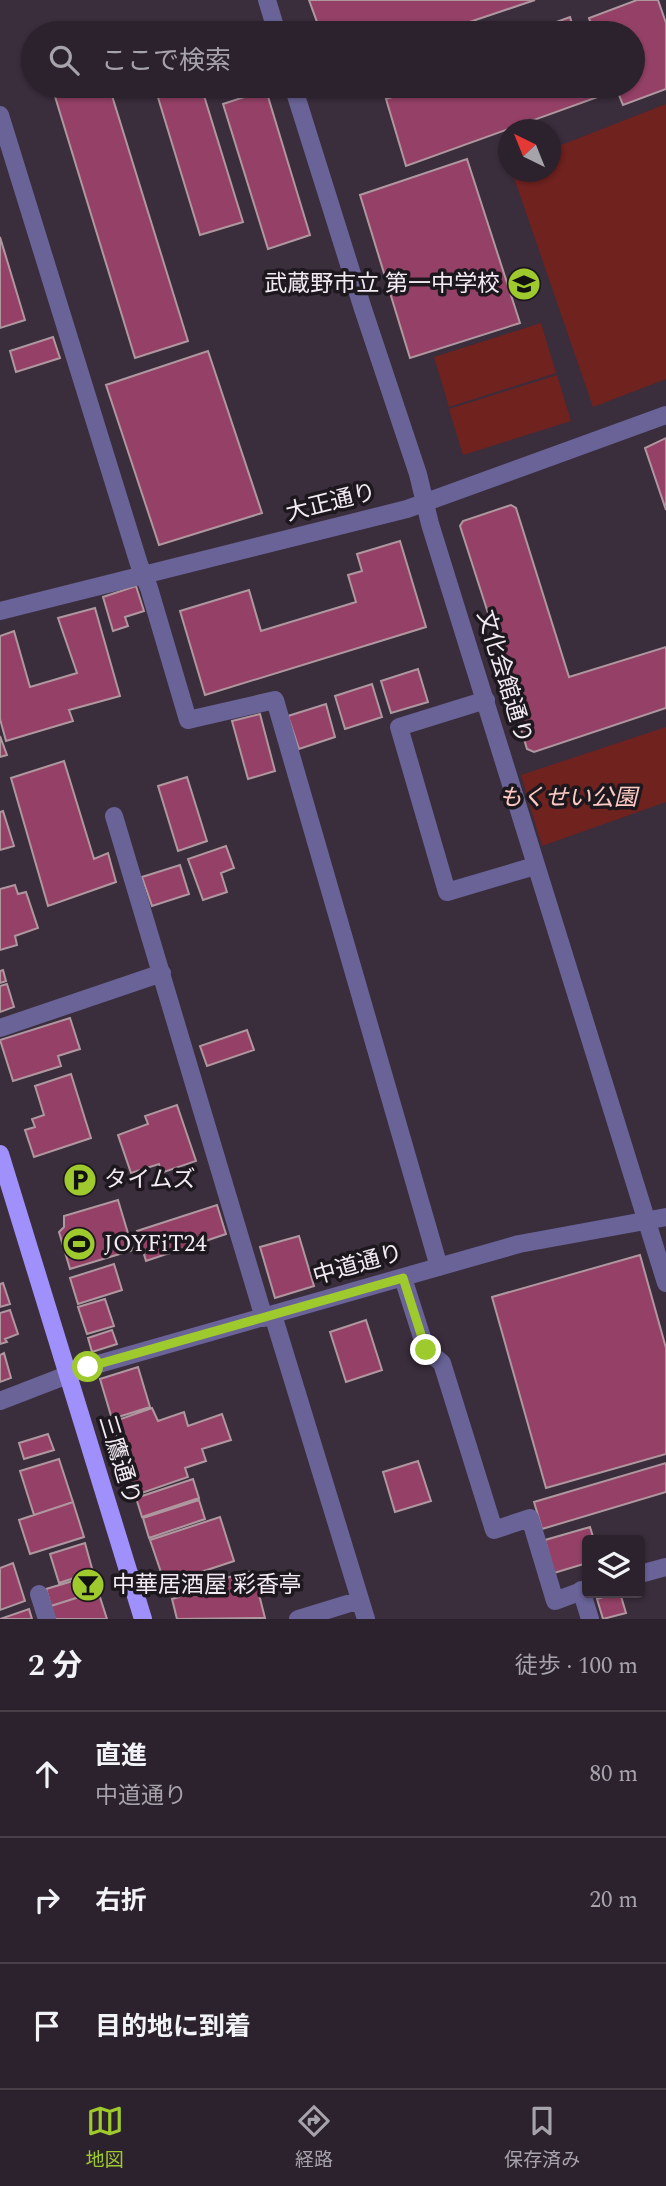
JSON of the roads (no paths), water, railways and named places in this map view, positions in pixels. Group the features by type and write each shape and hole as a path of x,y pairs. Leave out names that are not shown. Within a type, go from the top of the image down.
{"main road":[{"name":"三鷹通り","path":"0,1154 144,1619"}],"street":[{"path":"267,0 274,21"},
{"name":"文化会館通り","path":"297,98 418,474 536,866 657,1219 666,1283"},
{"path":"0,115 188,720 275,700 439,1267"},
{"name":"大正通り","path":"0,611 425,504 666,415"},
{"path":"486,700 399,727 447,892 536,866"},
{"path":"114,816 268,1316 366,1619"},
{"path":"0,1028 162,973"},
{"name":"中道通り","path":"0,1401 88,1367 519,1244 657,1219"},
{"path":"403,1278 426,1350 442,1363 494,1530 530,1518 555,1601 582,1591"},
{"path":"645,1573 666,1567"},
{"path":"39,1594 47,1619"},
{"path":"586,1598 590,1619"},
{"path":"298,1619 360,1600"}],"place":[{"name":"武蔵野市立 第一中学校","path":"524,284"},
{"name":"タイムズ","path":"80,1180"},
{"name":"JOYFiT24","path":"79,1244"},
{"name":"中華居酒屋 彩香亭","path":"88,1585"}],"park label":[{"name":"もくせい公園","path":"568,798"}]}
